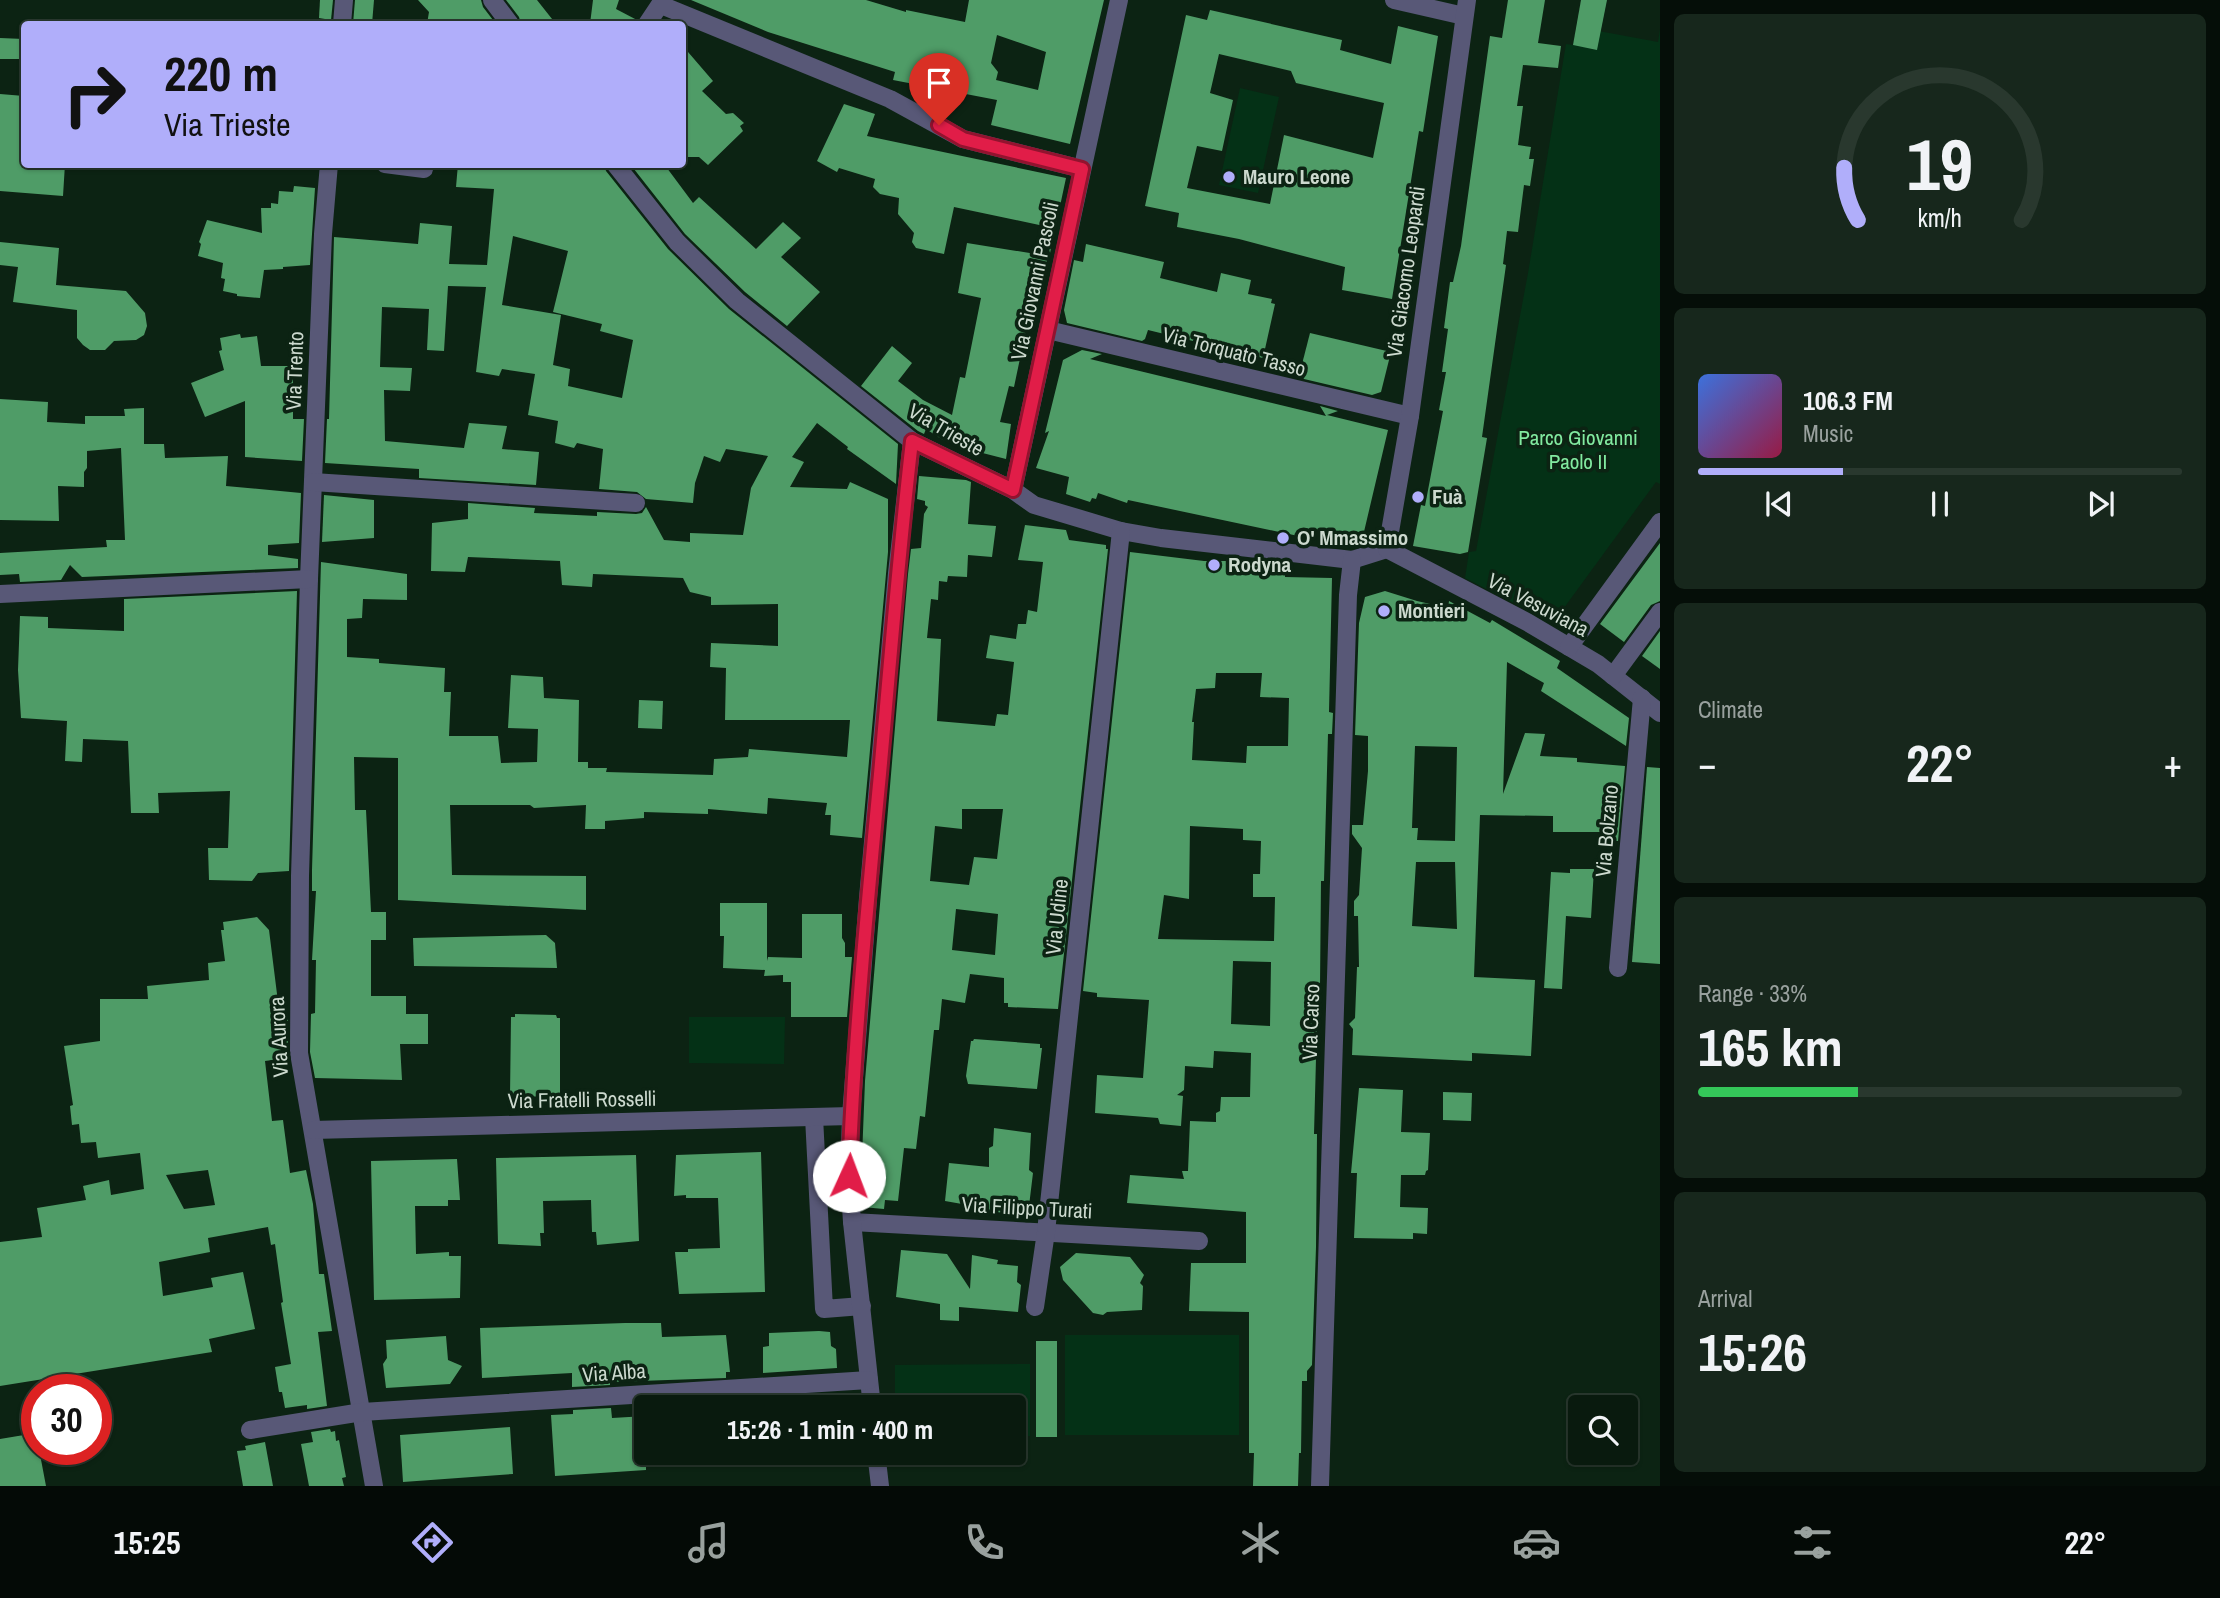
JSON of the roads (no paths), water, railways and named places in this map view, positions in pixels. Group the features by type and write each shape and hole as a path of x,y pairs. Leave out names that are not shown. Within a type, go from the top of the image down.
{"street":[{"path":"342,21 344,0"},
{"path":"492,0 508,21"},
{"name":"Via Giovanni Pascoli","path":"1013,490 1119,0"},
{"path":"1394,0 1466,8"},
{"path":"649,21 662,2 890,99 963,139 1082,169"},
{"name":"Via Giacomo Leopardi","path":"1387,550 1410,416 1466,8"},
{"name":"Via Trento","path":"309,579 323,234 330,168"},
{"path":"416,168 424,169"},
{"name":"Via Trieste","path":"618,168 677,242 737,301 912,441 1013,490 1034,505 1121,531 1352,560 1387,550"},
{"name":"Via Torquato Tasso","path":"1048,330 1410,416"},
{"path":"871,1395 852,1222 849,1176 851,1116 897,573 912,441"},
{"path":"313,482 636,503"},
{"path":"1569,647 1660,522"},
{"name":"Via Udine","path":"1035,1307 1046,1232 1121,531"},
{"name":"Via Vesuviana","path":"1387,550 1598,664 1660,713"},
{"name":"Via Carso","path":"1321,1486 1335,969 1348,595 1352,560"},
{"path":"0,594 309,579"},
{"name":"Via Aurora","path":"309,579 299,1053 374,1486"},
{"path":"1613,676 1660,612"},
{"name":"Via Bolzano","path":"1618,968 1642,698"},
{"name":"Via Fratelli Rosselli","path":"313,1130 851,1116"},
{"path":"814,1117 824,1309 862,1306"},
{"name":"Via Filippo Turati","path":"852,1222 1199,1241"},
{"name":"Via Alba","path":"250,1430 362,1412 869,1380"},
{"path":"878,1465 880,1486"}],"place":[{"name":"Mauro Leone","path":"1229,177"},
{"name":"Fuà","path":"1418,497"},
{"name":"O' Mmassimo","path":"1283,538"},
{"name":"Rodyna","path":"1214,565"},
{"name":"Montieri","path":"1384,611"}],"park label":[{"name":"Parco Giovanni Paolo II","path":"1578,450"}]}
